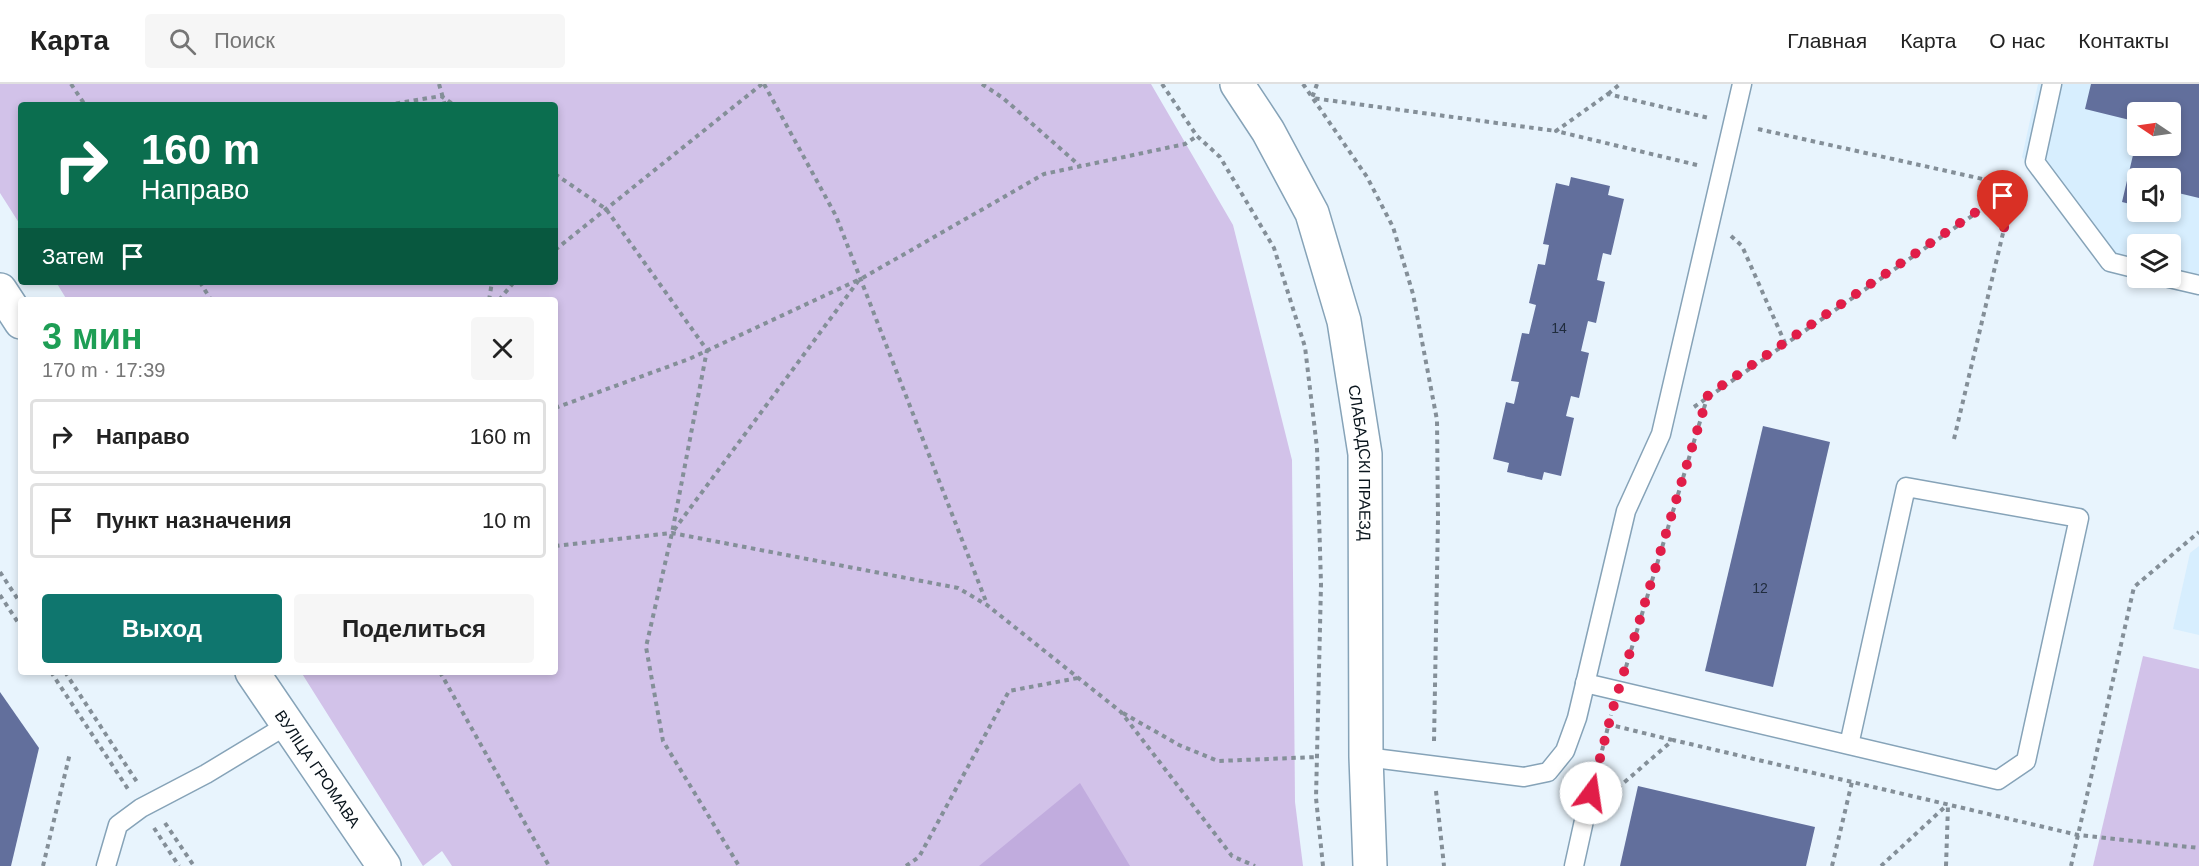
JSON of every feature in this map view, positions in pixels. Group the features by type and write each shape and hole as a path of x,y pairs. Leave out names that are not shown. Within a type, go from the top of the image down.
{"street":[{"name":"СЛАБАДСКІ ПРАЕЗД","path":"1237,84 1268,131 1312,213 1344,321 1365,454 1366,757 1370,866"},
{"path":"0,290 18,317"},
{"name":"ВУЛІЦА ГРОМАВА","path":"254,675 384,866"}],"lane":[{"path":"1366,757 1524,777 1548,772 1565,752 1585,683 1626,511 1661,434 1742,84"},
{"path":"2052,84 2035,162 2110,262 2127,266"},
{"path":"2181,281 2199,285"},
{"path":"1585,683 1998,780 2026,761 2079,518 1906,487 1850,745"},
{"path":"106,866 118,825 146,806 206,774 287,725"},
{"path":"1574,866 1585,816"}],"path":[{"path":"71,84 83,102"},
{"path":"439,84 444,102"},
{"path":"558,248 763,84 836,216 987,605"},
{"path":"982,84 1003,98 1080,166"},
{"path":"1162,84 1197,136 1220,157 1274,248 1305,347 1317,448 1322,584 1316,798 1323,866"},
{"path":"1303,84 1367,177 1393,227 1413,294 1437,420 1437,585 1433,764 1444,866"},
{"path":"1312,98 1317,84"},
{"path":"1556,131 1620,84"},
{"path":"1608,94 2014,186"},
{"path":"405,102 441,96 450,102"},
{"path":"1312,98 1556,131 1722,170"},
{"path":"558,407 707,350 859,280 1044,174 1185,144 1197,136"},
{"path":"558,176 606,209 707,350 672,533 646,647 663,741 739,866"},
{"path":"1661,434 1708,395 2014,186"},
{"path":"1954,439 2014,186"},
{"path":"1712,216 1742,246 1785,343"},
{"path":"672,533 859,280"},
{"path":"502,297 512,285"},
{"path":"1585,816 1608,724 1708,395"},
{"path":"2071,866 2134,587 2199,532"},
{"path":"558,546 672,533 958,588 987,605 1121,712 1179,745 1218,761 1317,757"},
{"path":"0,572 18,599"},
{"path":"0,595 18,622"},
{"path":"53,675 146,806 194,866"},
{"path":"67,675 146,806 179,866"},
{"path":"442,675 549,866"},
{"path":"906,866 920,857 1010,691 1078,678"},
{"path":"1121,712 1232,856 1255,866"},
{"path":"1608,724 2078,836 2199,848"},
{"path":"1585,816 1673,740"},
{"path":"43,866 70,753"},
{"path":"1832,866 1852,782"},
{"path":"1881,866 1948,805"},
{"path":"1946,866 1948,805"}],"shaded area":[{"path":"0,84 1151,84 1233,225 1292,460 1295,802 1303,866 452,866 442,851 423,866 303,675 558,675 558,297 65,297 58,285 558,285 558,102 18,102 18,221 0,193"},
{"path":"2038,84 2199,84 2199,294 2175,288 2181,288 2181,234 2127,234 2127,276 2103,270 2022,157"},
{"path":"2199,546 2199,635 2173,629 2190,553"},
{"path":"2143,656 2199,669 2199,866 2093,866"},
{"path":"1080,783 1130,866 979,866"}],"building":[{"path":"2091,84 2199,84 2199,198 2181,194 2181,168 2130,168 2133,156 2181,156 2181,102 2127,102 2127,119 2085,109"},
{"path":"1571,177 1610,186 1608,195 1624,199 1611,255 1603,253 1600,266 1597,280 1605,282 1596,323 1588,321 1581,351 1589,353 1579,398 1571,396 1566,416 1574,418 1561,476 1544,472 1542,480 1507,472 1509,463 1493,459 1506,402 1514,404 1519,382 1511,381 1522,333 1529,334 1536,305 1529,303 1538,264 1545,265 1549,245 1543,244 1556,183 1569,186"},
{"path":"2127,181 2127,203 2122,202"},
{"path":"1763,426 1830,442 1773,687 1705,671"},
{"path":"0,692 39,748 11,866 0,866"},
{"path":"1638,786 1815,827 1806,866 1620,866"}],"route":[{"path":"1591,793 1608,724 1708,395 2014,186 2003,232"}]}
